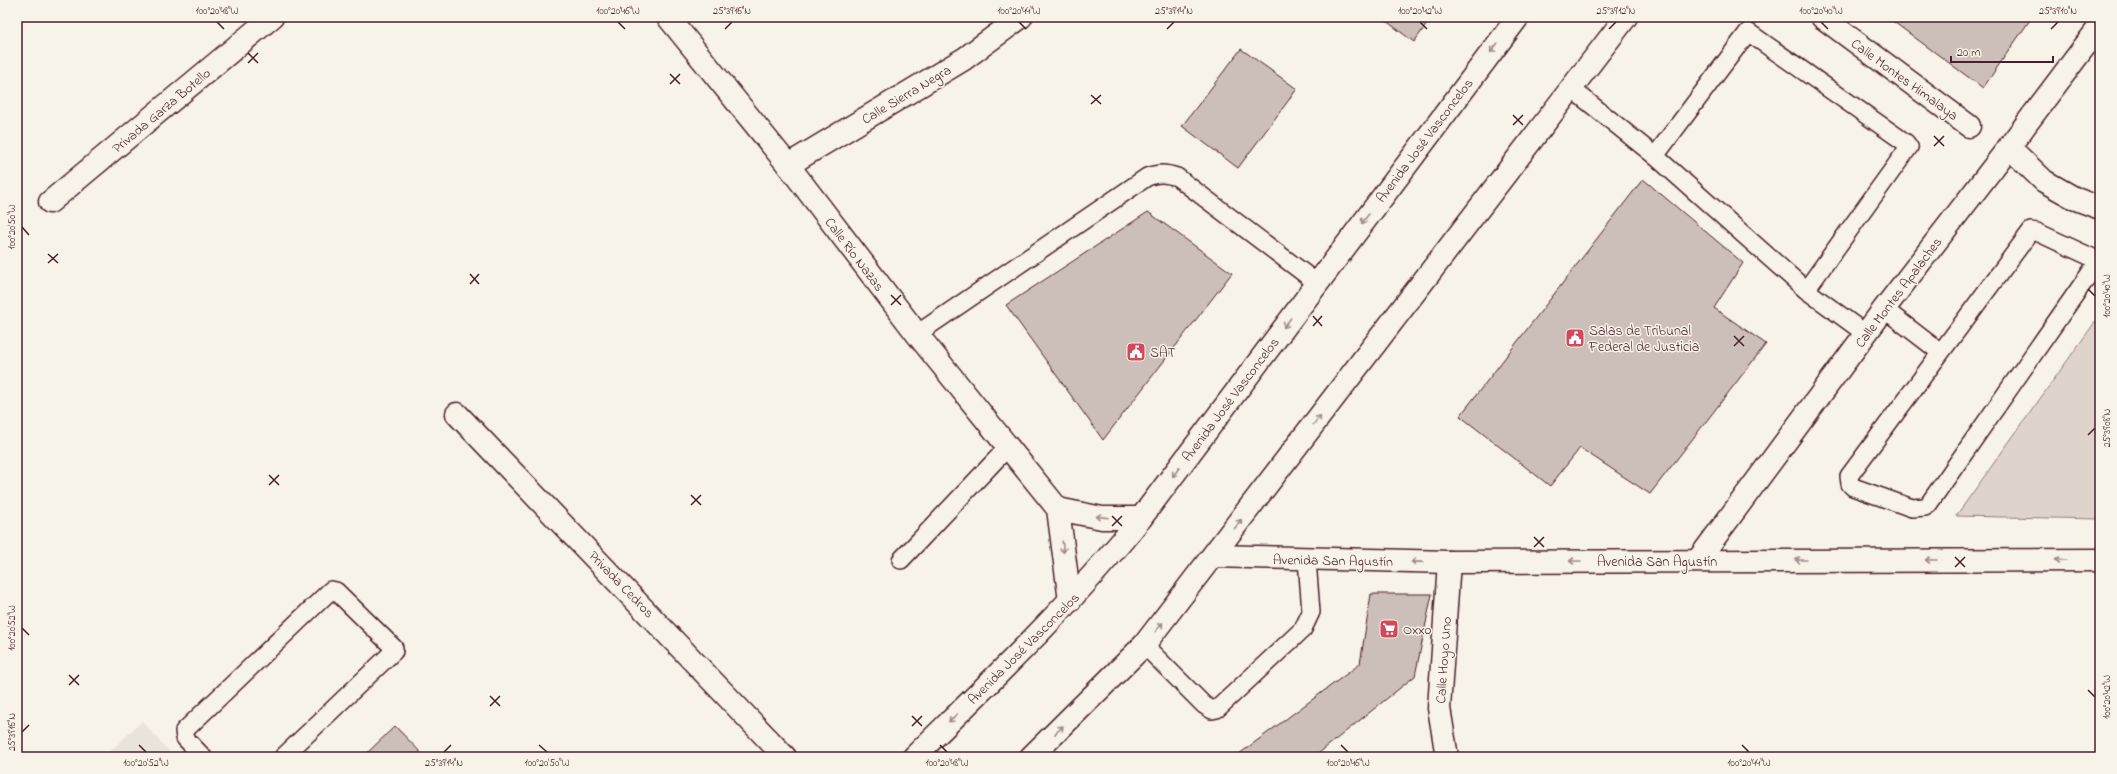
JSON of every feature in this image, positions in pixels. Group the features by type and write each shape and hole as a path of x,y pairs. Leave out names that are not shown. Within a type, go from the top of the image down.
{"street":[{"name":"Privada Garza Botello","path":"50,202 272,17"},
{"name":"Calle Río Nazas","path":"668,17 788,165 917,334 1058,509"},
{"name":"Calle Sierra Negra","path":"788,165 964,59 1021,17"},
{"name":"Avenida José Vasconcelos","path":"914,757 1070,601 1108,560 1518,17"},
{"path":"1031,757 1144,645 1626,17"},
{"name":"Calle Montes Himalaya","path":"1822,17 1969,126"},
{"name":"Calle Montes Apalaches","path":"1698,560 1884,309 2100,26"},
{"path":"2009,147 2044,181 2076,199 2100,208"},
{"name":"Privada Cedros","path":"457,414 785,757"},
{"path":"1070,601 1058,509 1102,518 1141,518"},
{"name":"Avenida San Agustín","path":"1213,556 1307,560 1449,562 1698,560 2100,560"},
{"name":"Calle Hoyo Uno","path":"1447,757 1439,708 1449,562"}],"lane":[{"path":"1655,156 1748,32 1906,143 1908,149 1806,290"},
{"path":"1572,89 1655,156 1806,290 1866,334"},
{"path":"917,334 1147,177 1157,173 1166,173 1177,177 1317,283"},
{"path":"2031,231 2037,232 2094,260 2095,266 1925,507 1912,508 1853,487 1850,484 1849,476 1940,352 2031,231"},
{"path":"1884,309 1940,352"},
{"path":"901,560 1008,447"},
{"path":"1144,645 1204,705 1212,710 1217,709 1303,629 1311,612 1307,560"},
{"path":"203,757 185,738 184,731 333,590 394,648 394,651 283,757"}],"shaded area":[{"path":"2100,315 2100,519 1956,516"},
{"path":"142,721 174,757 104,757"}],"building":[{"path":"1381,17 1432,17 1414,42"},
{"path":"1887,17 2032,17 1983,88"},
{"path":"1241,49 1297,89 1238,168 1182,126"},
{"path":"1643,179 1743,263 1714,308 1766,344 1650,494 1580,448 1550,486 1460,416"},
{"path":"1148,212 1232,273 1103,440 1006,305"},
{"path":"1371,594 1432,594 1415,676 1314,757 1235,757 1360,664"},
{"path":"395,726 425,757 363,757"}],"place":[{"name":"Salas de Tribunal Federal de Justicia","path":"1575,338"},
{"name":"SAT","path":"1136,352"},
{"name":"Oxxo","path":"1389,629"}]}
